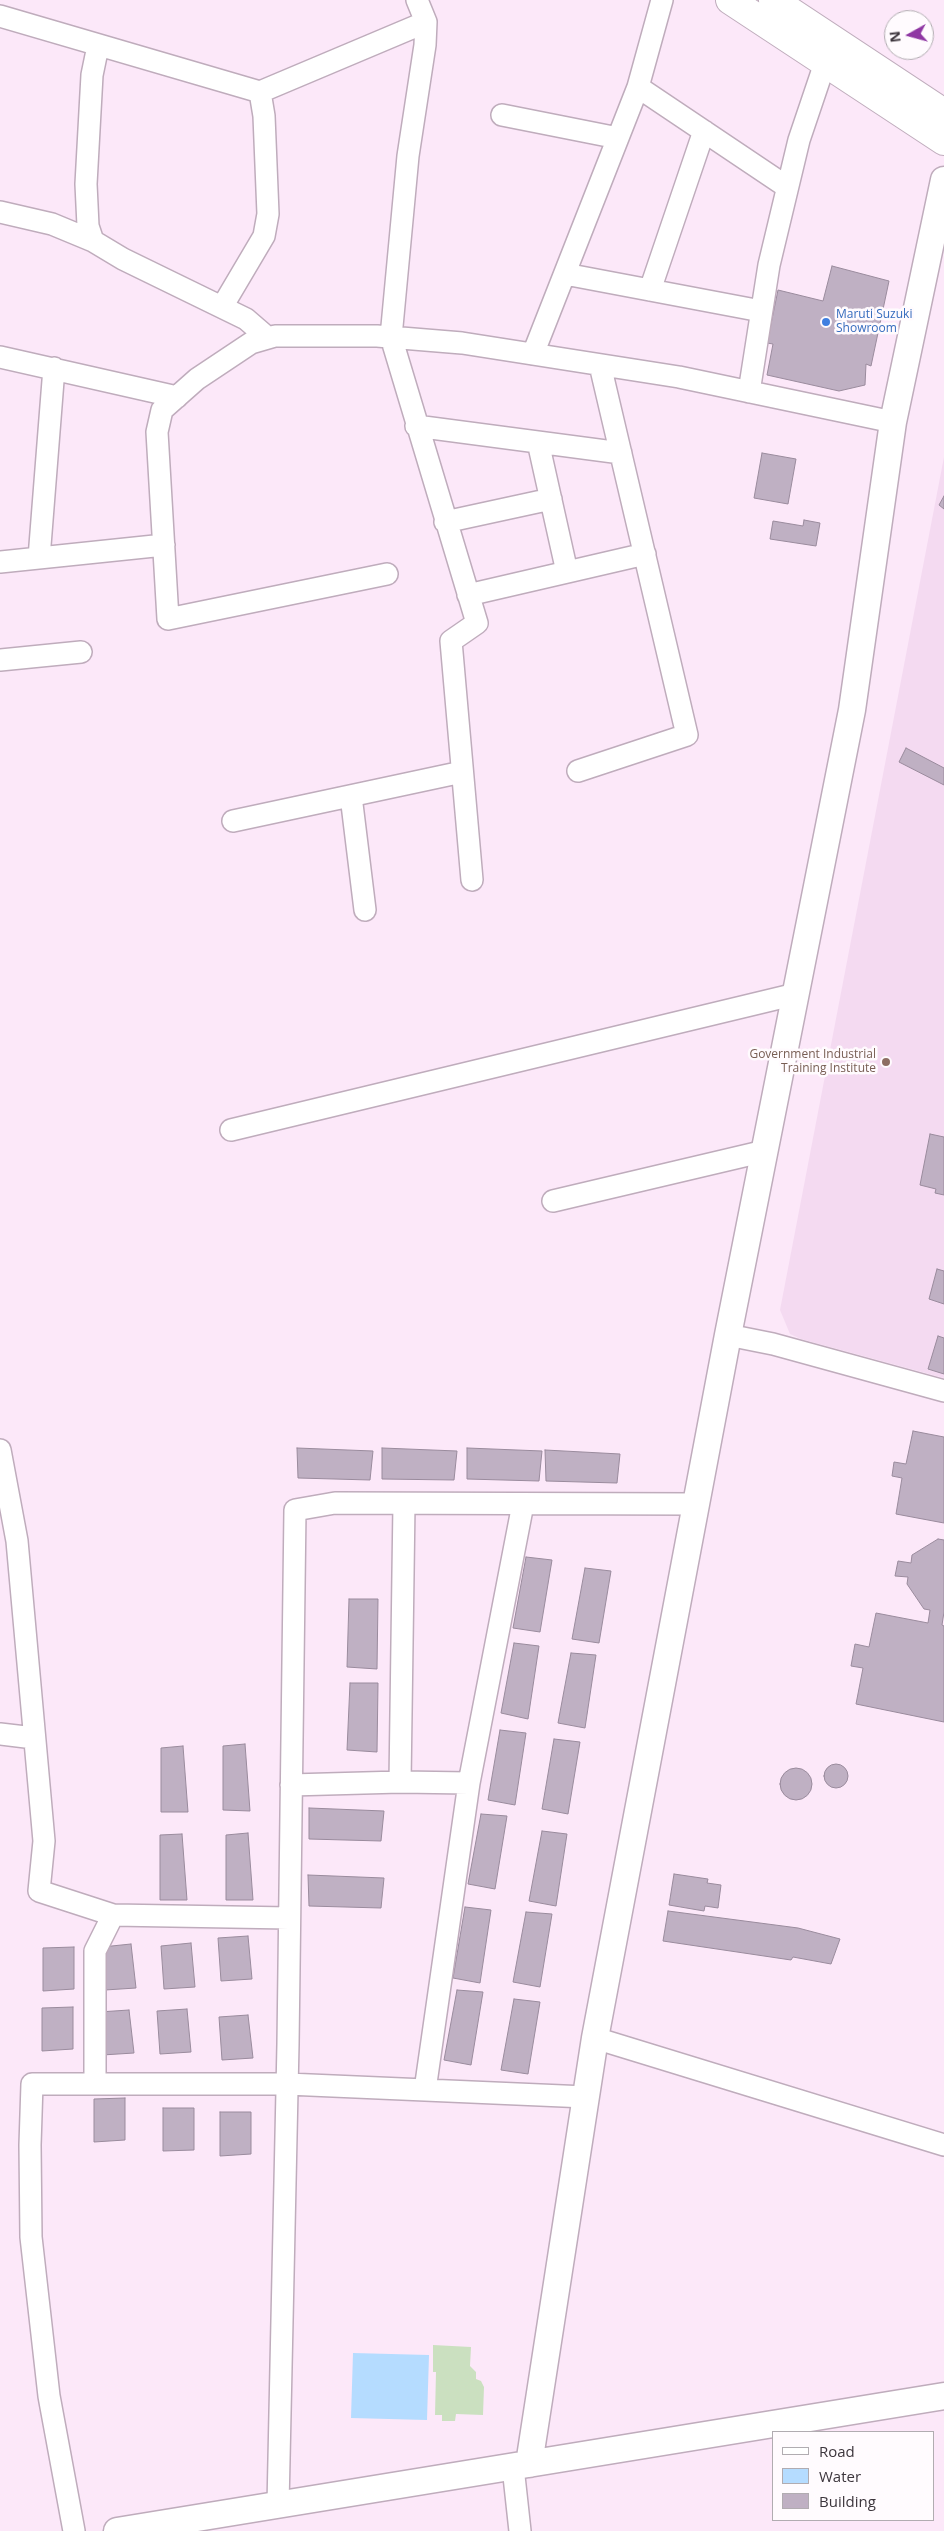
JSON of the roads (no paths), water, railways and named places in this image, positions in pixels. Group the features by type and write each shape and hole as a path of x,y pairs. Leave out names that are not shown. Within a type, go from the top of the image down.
{"highway":[{"path":"730,0 944,141"},
{"path":"773,0 944,113"}],"main road":[{"path":"521,2466 595,2038 728,1335 852,710 893,422 944,180"},
{"path":"117,2531 944,2396"}],"street":[{"path":"417,0 426,22 425,45 408,156 391,337 416,426 477,623 451,641 472,880"},
{"path":"533,354 638,87 662,0"},
{"path":"0,16 260,92 426,22"},
{"path":"93,241 88,226 86,184 92,75 98,46"},
{"path":"748,392 769,265 787,187 799,140 825,62"},
{"path":"638,87 787,187"},
{"path":"222,307 264,236 268,214 264,116 260,92"},
{"path":"502,115 618,138"},
{"path":"650,290 704,131"},
{"path":"0,212 52,224 93,241 246,319 268,338"},
{"path":"565,274 761,311"},
{"path":"387,574 168,619 157,432 162,410 197,379 251,343 268,338 314,335 391,337 462,343 679,377 893,422"},
{"path":"0,357 177,397"},
{"path":"578,771 687,736 600,365"},
{"path":"39,558 54,368"},
{"path":"416,426 621,453"},
{"path":"538,442 567,572"},
{"path":"446,522 551,498"},
{"path":"0,562 164,545"},
{"path":"468,595 645,554"},
{"path":"0,660 81,652"},
{"path":"233,822 462,772"},
{"path":"351,796 365,910"},
{"path":"231,1130 796,994"},
{"path":"553,1201 764,1151"},
{"path":"728,1335 773,1344 944,1391"},
{"path":"0,1450 9,1555 34,1738 44,1842 39,1890 113,1915 290,1918"},
{"path":"278,2505 290,1918 295,1510 335,1503 696,1504"},
{"path":"400,1782 404,1504"},
{"path":"425,2090 469,1784 523,1504"},
{"path":"0,1734 34,1738"},
{"path":"291,1785 400,1782 469,1784"},
{"path":"95,2084 95,1951 113,1915"},
{"path":"595,2038 944,2145"},
{"path":"74,2531 49,2396 31,2237 30,2145 32,2084 287,2084 586,2097"},
{"path":"520,2531 521,2466"}],"water":[{"path":"353,2353 429,2355 427,2420 351,2418"}],"place":[{"name":"Maruti Suzuki Showroom","path":"826,322"},
{"name":"Government Industrial Training Institute","path":"886,1062"}]}
